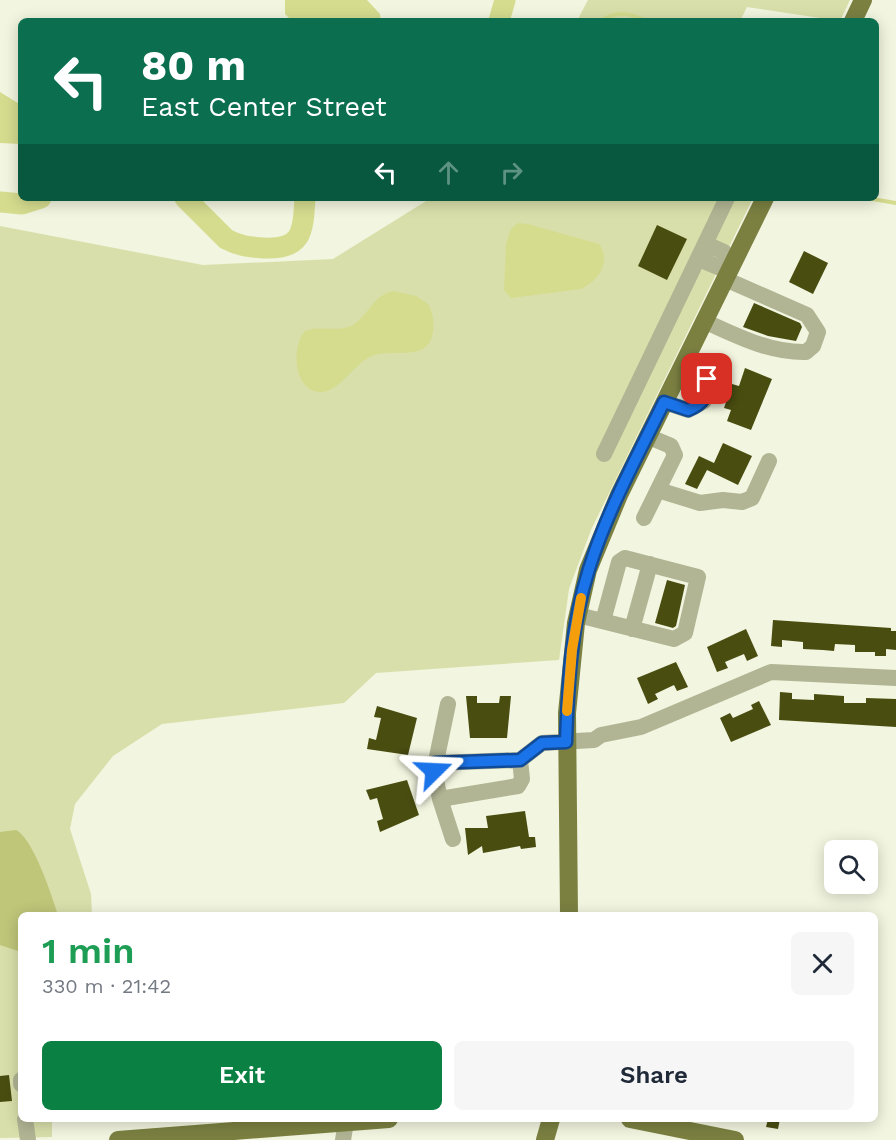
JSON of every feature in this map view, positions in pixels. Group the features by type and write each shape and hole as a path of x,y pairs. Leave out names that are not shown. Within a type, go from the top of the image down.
{"main road":[{"path":"854,18 863,0"},
{"path":"569,912 566,736 569,681 578,615 598,544 647,436 764,201"},
{"path":"118,1140 344,1131 378,1122"},
{"path":"545,1140 550,1122"},
{"path":"645,1122 735,1140"}],"street":[{"path":"604,454 726,201"},
{"path":"703,251 713,247 724,252 729,272 807,315 818,332 813,346 806,352 791,353 754,344 704,321"},
{"path":"664,402 688,410 704,401 708,388 707,379 700,373 682,366"},
{"path":"645,518 675,455 671,446 647,436"},
{"path":"658,490 700,503 723,500 742,502 752,498 769,461"},
{"path":"578,615 674,639 685,633 698,577 625,558 619,562 603,621"},
{"path":"633,629 650,564"},
{"path":"435,763 520,760 542,743 595,730 601,735 640,727 771,672 896,678"},
{"path":"448,704 435,763 435,778 453,838"},
{"path":"440,799 518,786 522,778 520,760"},
{"path":"25,1122 28,1140"}],"shaded area":[{"path":"285,0 367,0 380,14 381,18 289,18 285,14"},
{"path":"588,0 850,0 841,18 820,18 747,7 742,18 579,18"},
{"path":"0,92 18,103 18,144 0,143"},
{"path":"426,201 752,201 591,530 569,589 559,660 376,673 344,703 162,724 113,756 75,804 70,829 91,894 92,912 18,912 18,1122 52,1122 52,1137 0,1138 0,226 203,265 333,259"},
{"path":"518,223 599,244 603,251 604,264 598,276 581,289 511,298 504,290 506,244 511,229"},
{"path":"393,291 416,296 428,304 433,317 430,342 424,348 416,351 386,353 368,358 339,384 327,391 320,392 304,384 296,356 305,331 353,325 375,301"},
{"path":"16,830 29,844 47,882 57,912 18,912 18,951 0,945 0,832"}],"building":[{"path":"657,225 687,239 667,280 638,266"},
{"path":"804,251 828,263 813,294 789,282"},
{"path":"754,303 800,323 802,327 796,341 768,336 743,327"},
{"path":"745,368 772,379 751,430 727,421 731,410 724,408 732,384 739,386"},
{"path":"723,443 752,456 738,485 707,470 697,489 685,484 699,456 714,463"},
{"path":"667,580 685,585 676,626 673,628 655,623"},
{"path":"773,620 891,628 891,631 896,631 896,650 886,649 886,656 875,656 875,652 855,652 855,645 835,644 834,651 803,649 803,642 782,640 782,647 771,646"},
{"path":"746,629 758,656 747,661 744,654 725,662 728,668 717,672 707,647"},
{"path":"676,662 688,687 677,691 674,685 655,694 658,699 648,704 637,678"},
{"path":"780,692 792,693 792,699 814,700 814,694 844,696 844,703 866,703 866,698 896,699 896,727 779,720"},
{"path":"466,696 477,696 477,703 499,703 500,696 511,696 507,738 470,738"},
{"path":"759,701 771,725 731,742 720,718 730,713 733,718 753,709 751,705"},
{"path":"377,706 417,718 408,755 367,749 369,738 376,740 381,718 374,717"},
{"path":"407,780 419,815 380,832 377,821 383,819 377,798 370,800 366,790"},
{"path":"525,811 529,837 535,837 536,847 521,849 520,846 483,853 482,846 468,855 465,828 488,828 486,816"},
{"path":"9,1075 12,1101 0,1102 0,1076"},
{"path":"767,1122 779,1122 778,1129 766,1127"}],"waterway":[{"path":"500,18 505,0"},
{"path":"607,18 618,14 639,18"},
{"path":"879,200 896,203"},
{"path":"0,202 22,204 32,201"},
{"path":"188,201 226,239 244,246 263,248 286,246 298,237 303,221 305,201"}],"slow traffic":[{"path":"567,711 572,650 581,598"}],"route":[{"path":"434,771 435,763 520,760 542,743 566,742 572,650 588,570 609,517 664,402 680,409 688,410 697,407 704,401 708,388 707,379"}]}
